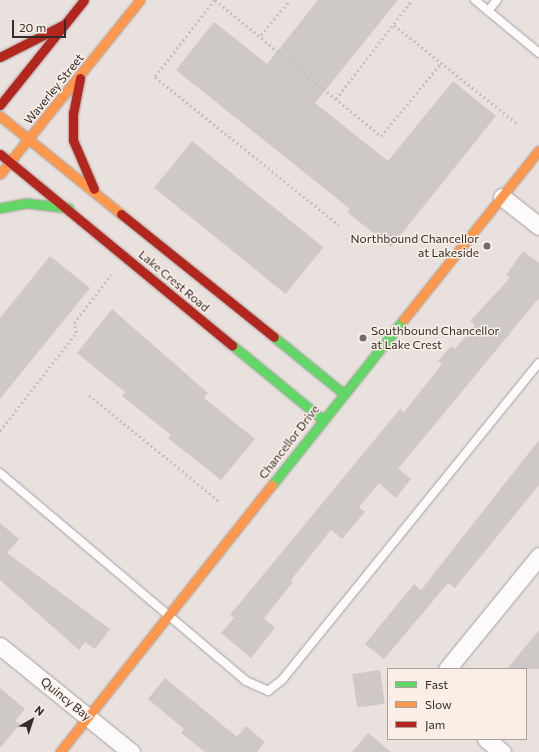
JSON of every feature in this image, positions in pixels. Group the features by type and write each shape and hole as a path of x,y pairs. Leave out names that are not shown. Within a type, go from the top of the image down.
{"street":[{"path":"0,105 84,0"},
{"name":"Waverley Street","path":"0,174 81,76 140,0"},
{"path":"0,57 64,24"},
{"path":"81,76 73,114 73,140 97,195"},
{"name":"Lake Crest Road","path":"0,116 343,393"},
{"name":"Chancellor Drive","path":"60,752 322,419 539,150"},
{"name":"Lake Crest Road","path":"0,154 69,208 322,419"},
{"path":"502,197 539,226"},
{"path":"0,208 26,203 69,208"},
{"path":"448,668 539,556"},
{"name":"Quincy Bay","path":"0,646 131,752"},
{"path":"487,740 502,752"}],"lane":[{"path":"475,0 539,53"},
{"path":"488,11 497,0"},
{"path":"0,473 246,681 268,691 282,680 539,363"}],"path":[{"path":"339,225 155,77 215,0 381,136 441,63"},
{"path":"261,35 290,0"},
{"path":"336,99 412,0"},
{"path":"394,25 519,125"},
{"path":"0,431 76,333 74,323 111,275"},
{"path":"89,395 219,502"}],"building":[{"path":"318,0 398,0 315,103 388,161 453,81 496,116 391,247 347,212 350,209 176,70 214,22 267,64"},
{"path":"192,141 323,247 286,294 154,188"},
{"path":"523,251 539,263 539,298 398,469 411,479 396,498 379,483 359,507 365,512 342,539 331,530 291,580 293,582 264,618 275,628 251,658 221,633 234,618 230,615 400,409 404,412 442,364 438,361 451,346 455,349 475,325 470,321 510,278 506,275"},
{"path":"50,256 90,288 0,399 0,318"},
{"path":"112,309 208,393 204,398 255,439 221,480 168,438 171,435 122,396 125,392 77,353"},
{"path":"539,440 539,485 455,588 448,583 384,659 365,644 414,584 421,590"},
{"path":"0,523 19,539 7,553 110,629 95,649 85,642 79,650 0,580"},
{"path":"539,630 539,669 508,668"},
{"path":"380,670 385,704 357,708 352,674"},
{"path":"165,678 237,737 246,726 265,742 257,752 205,752 181,733 184,729 148,699"},
{"path":"0,688 25,709 15,721 20,724 0,748"},
{"path":"368,733 391,752 352,752"}],"traffic: fast":[{"path":"0,208 26,203 69,208"},
{"path":"272,485 404,319"},
{"path":"274,337 343,393"},
{"path":"232,345 322,419"}],"traffic: slow":[{"path":"0,174 140,0"},
{"path":"0,116 121,214"},
{"path":"404,319 539,150"},
{"path":"60,752 272,485"}],"traffic: jam":[{"path":"0,105 84,0"},
{"path":"0,57 63,25"},
{"path":"80,78 73,113 73,140 94,189"},
{"path":"0,154 232,345"},
{"path":"121,214 274,337"}],"place":[{"name":"Northbound Chancellor at Lakeside","path":"487,246"},
{"name":"Southbound Chancellor at Lake Crest","path":"363,338"}]}
